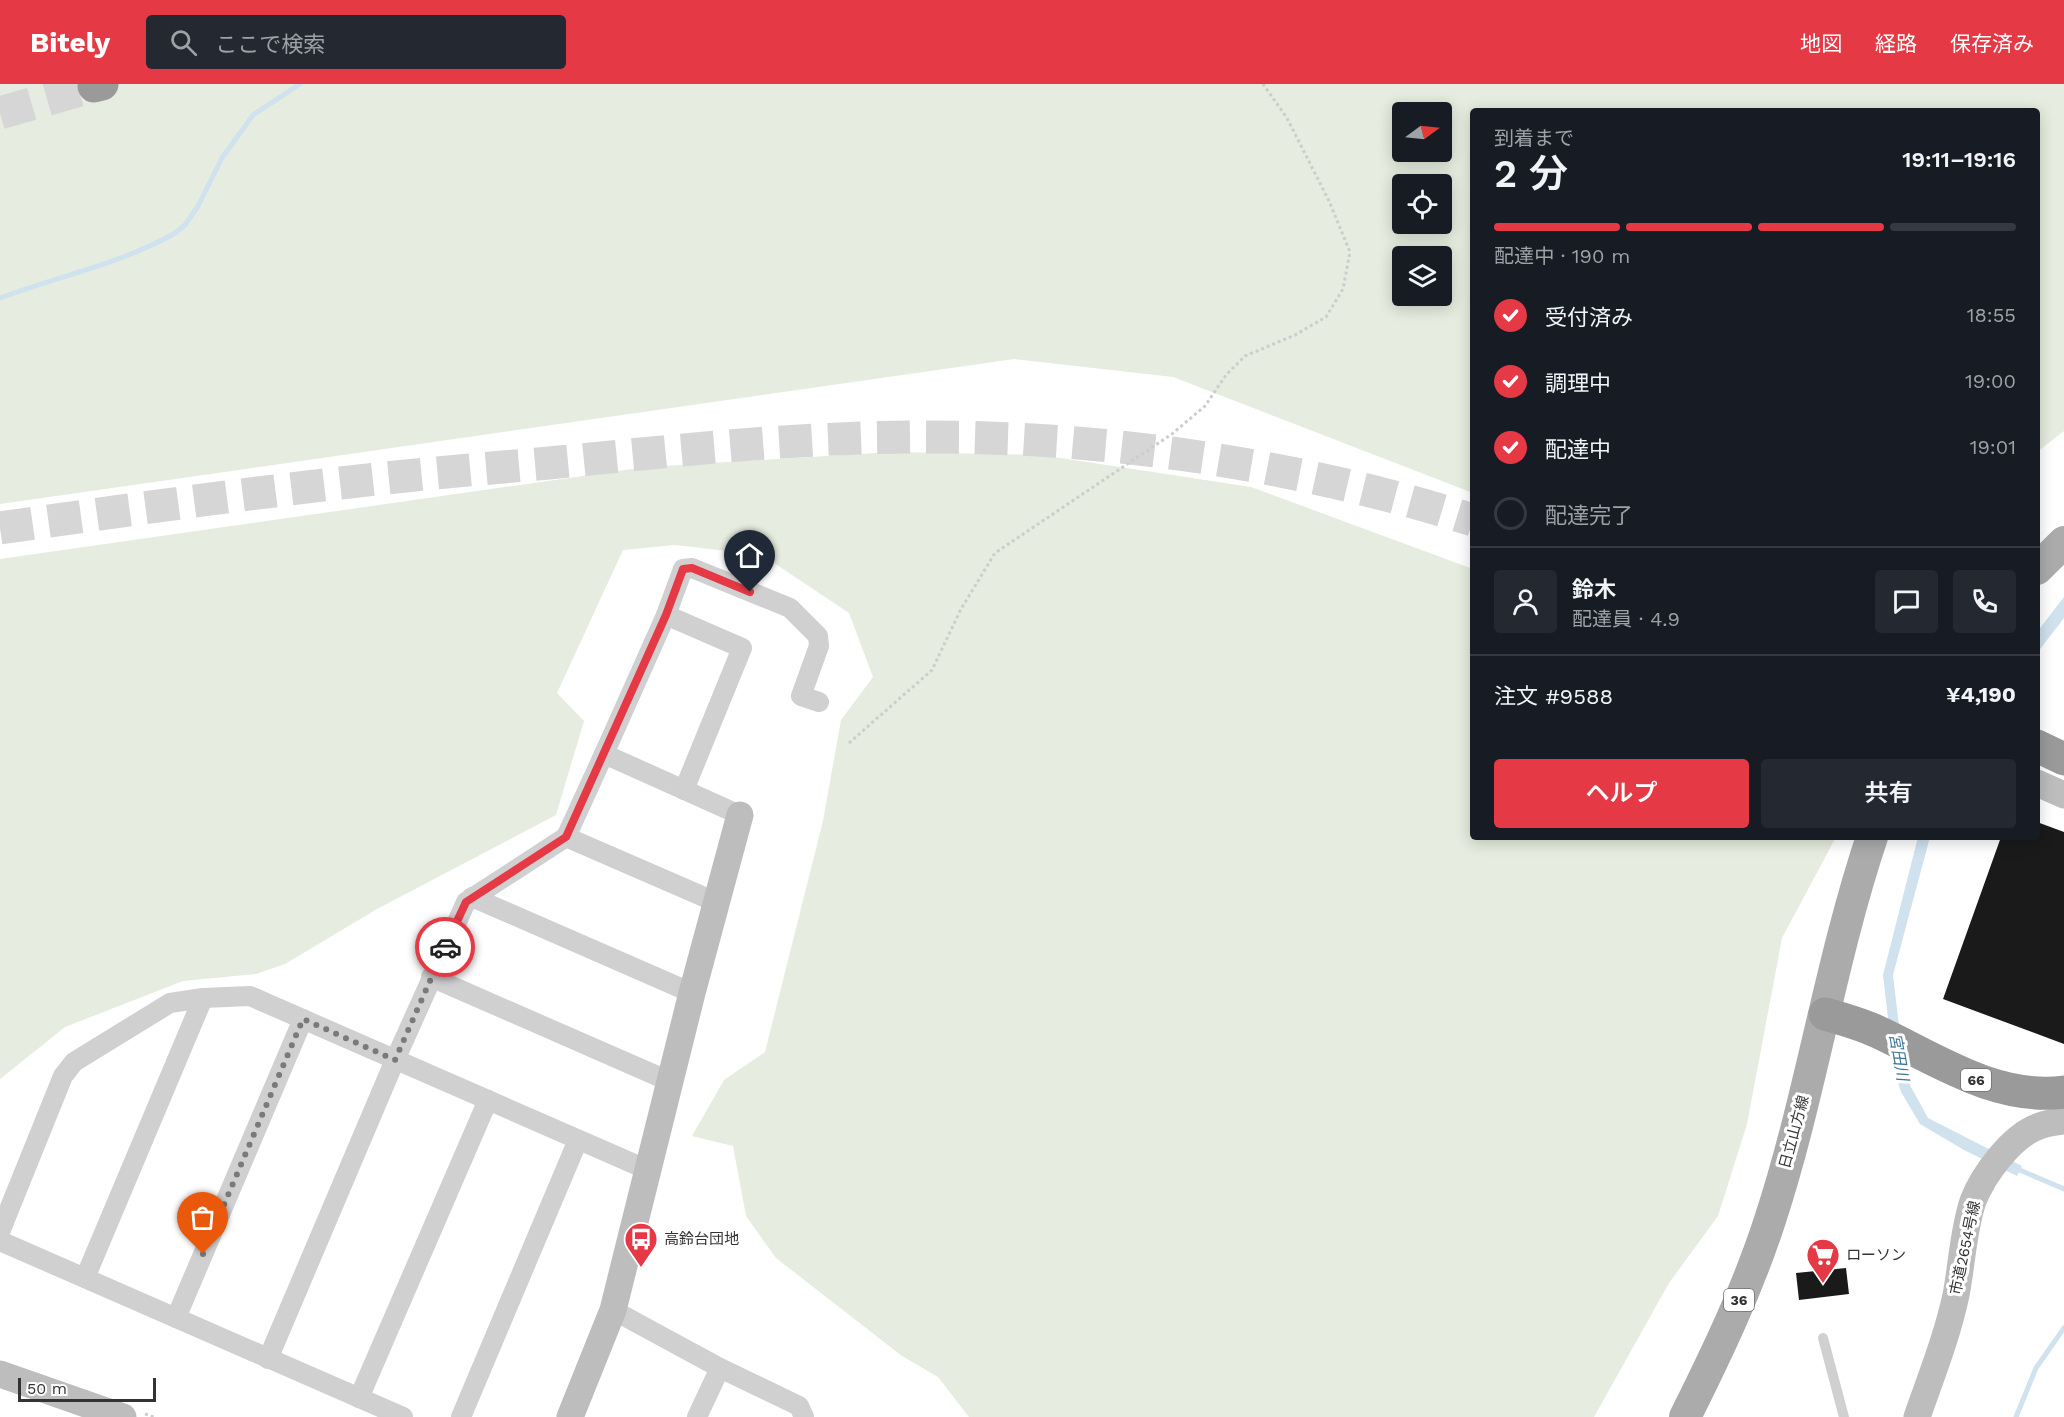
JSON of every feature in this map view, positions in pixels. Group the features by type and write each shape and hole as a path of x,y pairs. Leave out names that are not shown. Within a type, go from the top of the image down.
{"highway":[{"path":"2040,751 2057,778"},
{"name":"66","path":"1825,1014 1861,1025 1977,1080 2020,1091 2044,1094 2064,1092"}],"main road":[{"path":"2040,566 2064,542"},
{"name":"日立山方線","path":"1685,1417 1714,1360 1770,1220 1871,840"}],"street":[{"path":"268,1359 395,1060 466,902 566,837 666,615 683,569 692,568 790,608 818,636 819,646 801,696 819,702"},
{"path":"666,615 742,648 684,789"},
{"path":"570,1417 613,1310 692,993 740,815 604,754"},
{"path":"566,837 718,903"},
{"path":"472,897 692,993"},
{"path":"431,978 671,1082"},
{"path":"0,1232 63,1076 74,1062 170,1003 203,998 250,996 648,1170"},
{"path":"85,1278 203,998"},
{"path":"176,1318 303,1019"},
{"path":"359,1398 488,1100"},
{"name":"市道2654号線","path":"1917,1417 1956,1295 1974,1201 1989,1171 2015,1142 2037,1127 2064,1121"},
{"path":"461,1417 578,1140"},
{"path":"0,1241 403,1417"},
{"path":"613,1310 720,1368 799,1406 804,1417"},
{"path":"697,1417 720,1368"},
{"path":"0,1374 123,1417"}],"lane":[{"path":"1823,1338 1844,1417"}],"path":[{"path":"849,743 932,670 961,609 994,553 1172,434 1205,406 1226,375 1245,356 1295,335 1326,317 1343,289 1350,252 1329,201 1287,118 1263,84"}],"shaded area":[{"path":"0,84 2064,84 2064,431 2040,450 2040,108 1470,108 1470,492 1173,377 1014,359 0,504"},
{"path":"893,452 1041,455 1251,487 1470,568 1470,840 1834,840 1782,938 1747,1124 1718,1216 1669,1283 1594,1417 969,1417 938,1377 902,1356 776,1258 746,1216 733,1146 692,1136 724,1080 765,1052 823,821 841,720 873,677 849,613 762,555 675,545 623,550 557,693 584,721 556,815 377,909 285,964 256,974 183,981 65,1027 0,1079 0,559 646,467"}],"water":[{"path":"2064,597 2064,618 2040,649 2040,628"},
{"path":"1917,840 1929,840 1893,975 1904,1068 1911,1087 1928,1118 2022,1166 2017,1176 1964,1150 1920,1124 1901,1092 1894,1069 1883,975"}],"building":[{"path":"2040,823 2064,832 2064,1044 1943,999 2000,840 2040,840"},
{"name":"ローソン","path":"1846,1268 1849,1294 1799,1300 1796,1273"}],"waterway":[{"path":"0,298 133,253 175,233 185,225 198,206 222,158 253,115 300,84"},
{"name":"宮田川","path":"2015,1168 2064,1189"},
{"name":"宮田川","path":"2016,1417 2036,1368 2064,1328"}],"tunnel":[{"path":"0,113 94,86"},
{"path":"0,528 256,493 419,475 735,445 828,439 921,437 1061,442 1200,457 1338,483 1470,519"}],"way so far":[{"path":"203,1254 303,1019 395,1060 445,947"}],"place":[{"name":"高鈴台団地","path":"641,1268"},
{"name":"ローソン","path":"1823,1284"}],"route":[{"path":"445,947 466,902 566,837 666,615 683,569 692,568 750,592"}]}
